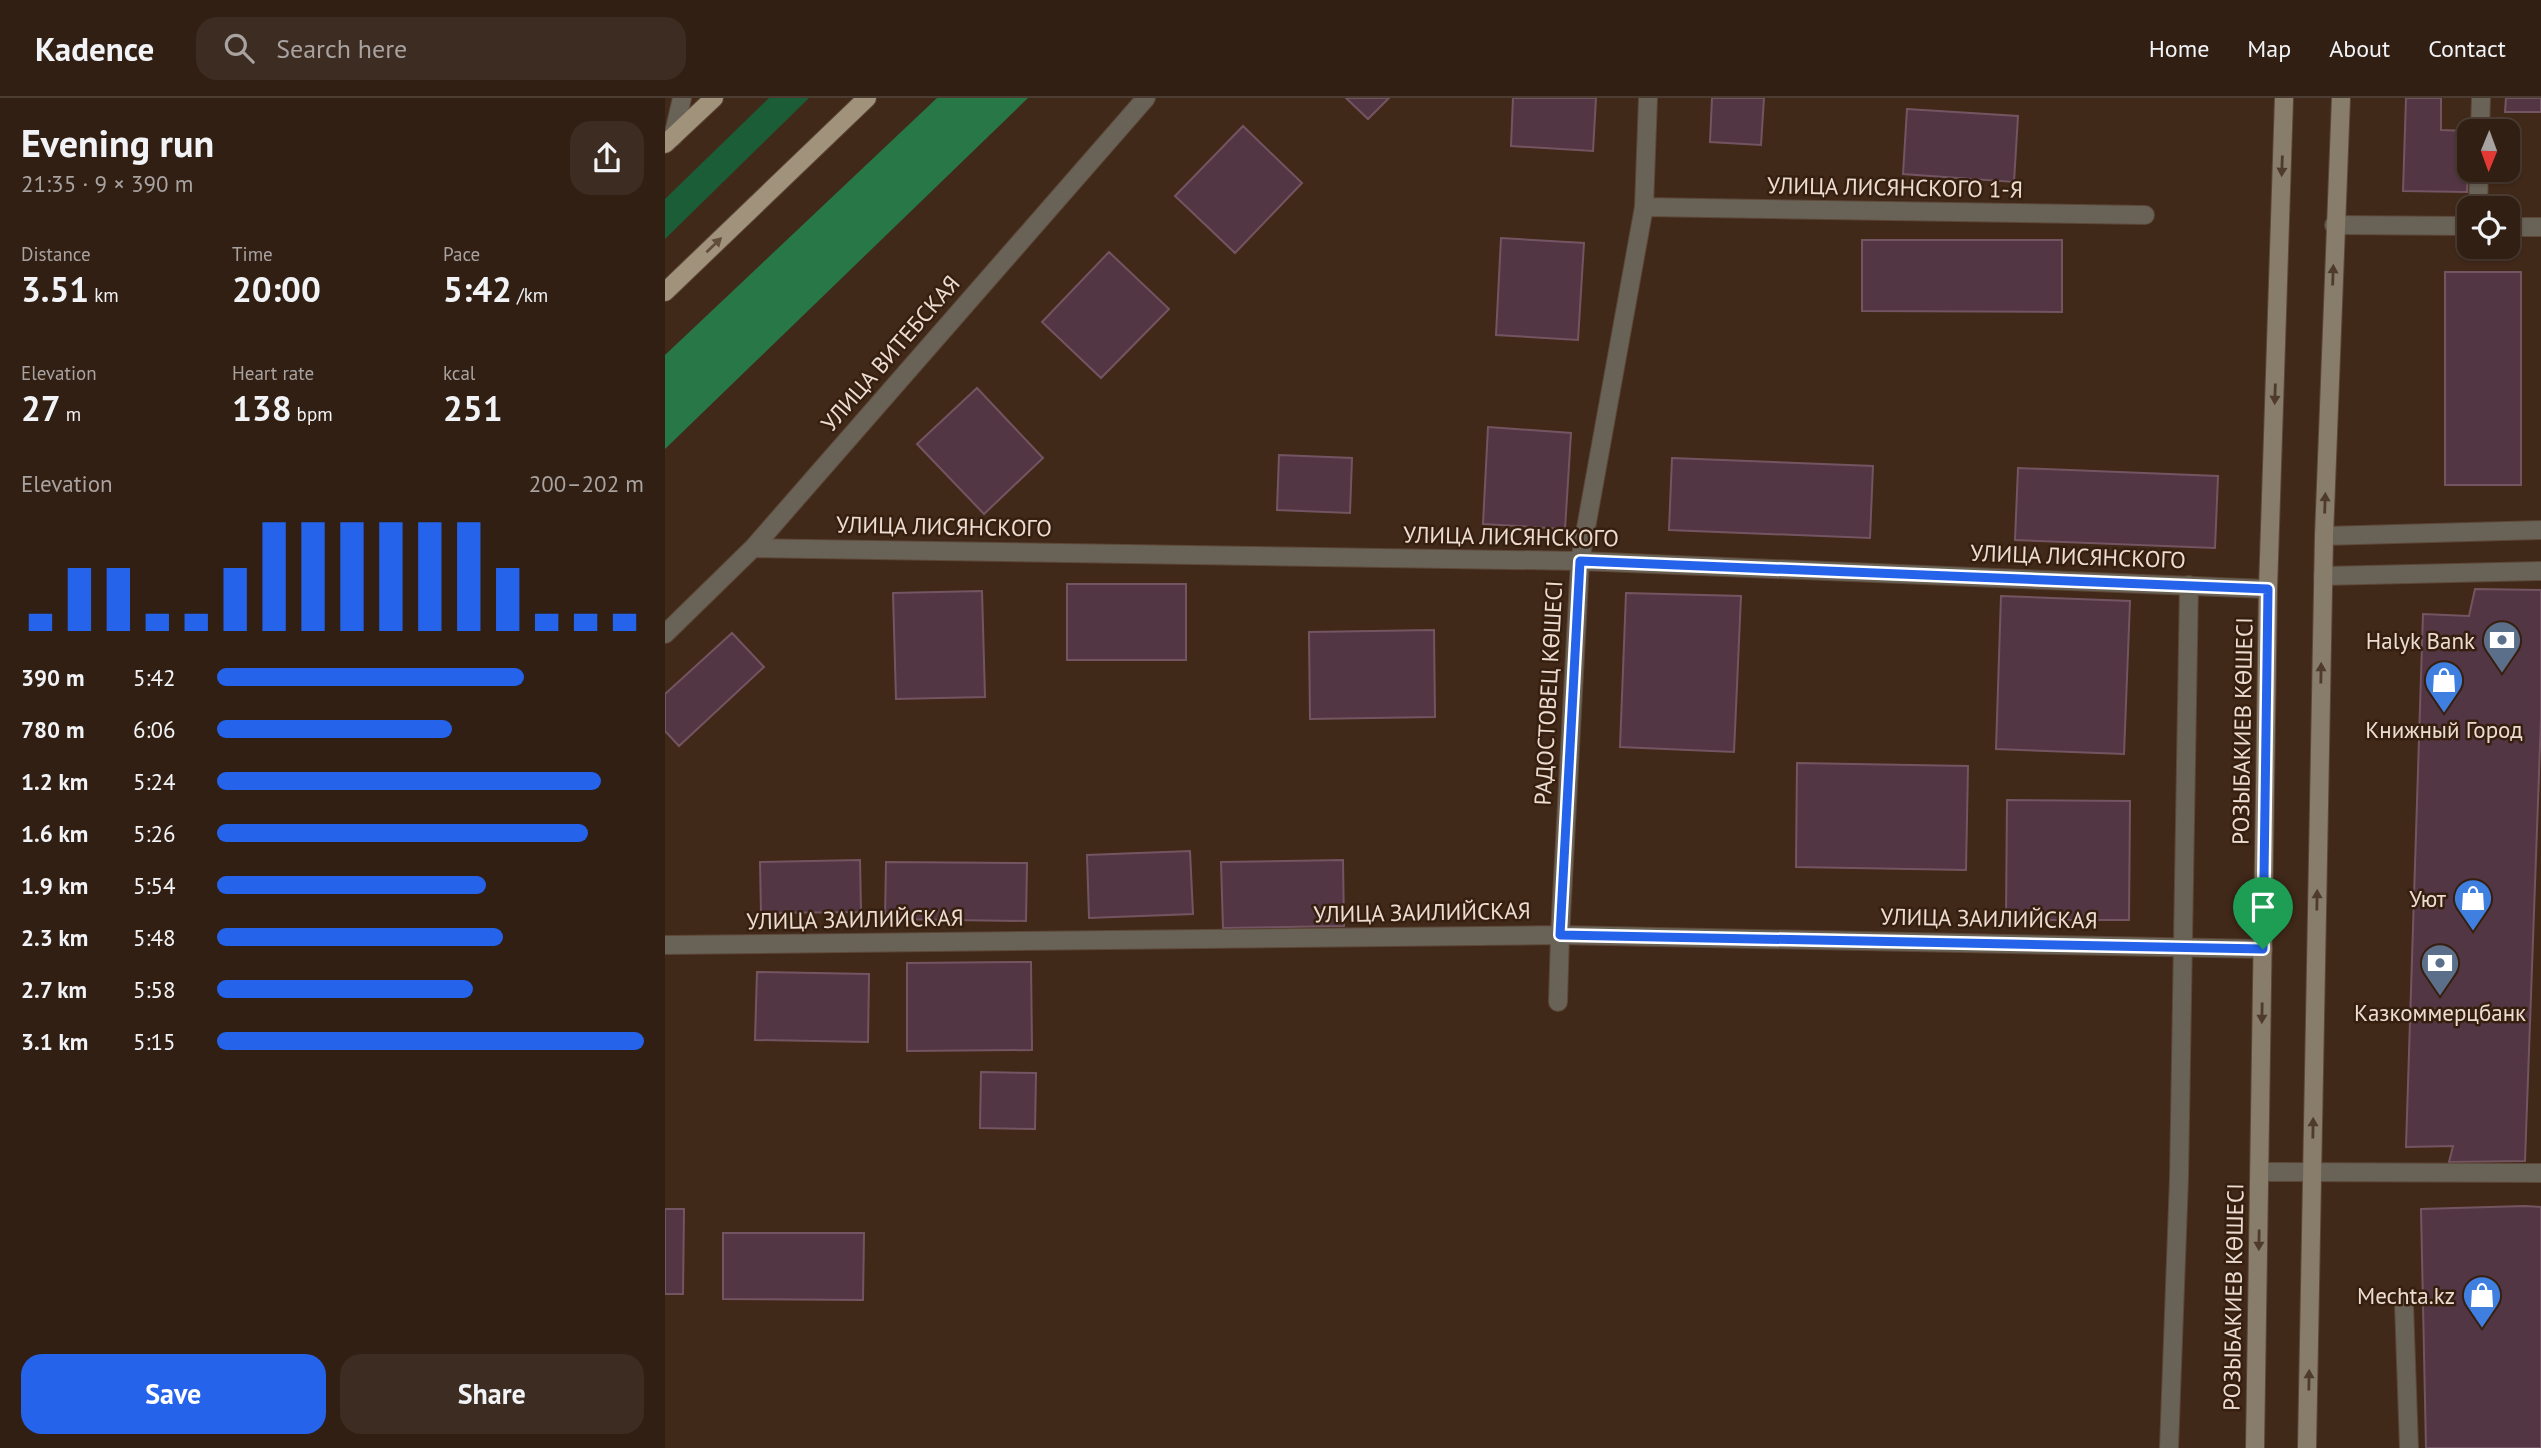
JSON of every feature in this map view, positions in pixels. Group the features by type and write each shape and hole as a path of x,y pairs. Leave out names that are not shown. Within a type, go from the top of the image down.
{"main road":[{"path":"668,137 714,98"},
{"path":"665,292 867,98"},
{"name":"РОЗЫБАКИЕВ КӨШЕСІ","path":"2255,1448 2268,589 2284,98"},
{"path":"2307,1448 2324,536 2341,98"}],"street":[{"path":"668,137 682,98"},
{"name":"УЛИЦА ВИТЕБСКАЯ","path":"665,634 753,548 1146,98"},
{"name":"РАДОСТОВЕЦ КӨШЕСІ","path":"1557,1002 1580,561 1644,207 1648,98"},
{"path":"2480,119 2481,98"},
{"name":"УЛИЦА ЛИСЯНСКОГО 1-Я","path":"1644,207 2145,215"},
{"path":"2335,225 2457,226"},
{"path":"2520,227 2541,227"},
{"path":"2324,536 2541,530"},
{"name":"УЛИЦА ЛИСЯНСКОГО","path":"753,548 1580,561 2268,589"},
{"path":"2323,576 2541,571"},
{"path":"2169,1448 2179,1178 2189,585"},
{"name":"УЛИЦА ЗАИЛИЙСКАЯ","path":"665,945 1560,935 2263,949"},
{"path":"2260,1172 2541,1173"},
{"path":"2404,1304 2409,1448"}],"green space":[{"path":"769,98 809,98 665,239 665,199"},
{"path":"937,98 1028,98 665,449 665,355"}],"building":[{"path":"1346,98 1389,98 1368,119"},
{"path":"1513,98 1596,98 1593,151 1511,146"},
{"path":"1712,98 1764,98 1761,145 1710,142"},
{"path":"2406,98 2441,98 2441,130 2457,131 2457,182 2467,182 2467,192 2403,191"},
{"path":"2506,98 2541,98 2541,112 2505,112"},
{"path":"1907,109 2018,116 2014,182 1903,174"},
{"path":"1243,126 1302,183 1235,253 1175,196"},
{"path":"1501,238 1584,243 1578,340 1496,335"},
{"path":"1862,240 2062,240 2062,312 1862,311"},
{"path":"1109,252 1169,309 1101,378 1042,322"},
{"path":"2445,272 2521,272 2521,485 2445,485"},
{"path":"977,388 1043,458 984,514 917,444"},
{"path":"1488,427 1571,433 1565,529 1483,524"},
{"path":"1279,455 1352,458 1350,513 1277,510"},
{"path":"1672,458 1873,466 1870,538 1669,530"},
{"path":"2018,468 2218,476 2215,548 2015,540"},
{"path":"1067,584 1186,584 1186,660 1067,660"},
{"name":"Уют","path":"2475,589 2541,590 2541,718 2525,1161 2449,1162 2453,1146 2406,1147 2423,614 2469,616"},
{"path":"982,591 985,697 896,699 893,593"},
{"path":"1626,593 1741,596 1734,752 1620,747"},
{"path":"2001,596 2130,601 2124,754 1996,749"},
{"path":"1434,630 1435,717 1310,719 1309,632"},
{"path":"732,633 764,667 679,746 665,731 665,694"},
{"path":"1797,763 1968,766 1966,870 1796,867"},
{"path":"2007,800 2130,801 2129,920 2006,920"},
{"path":"1190,851 1193,914 1089,918 1087,855"},
{"path":"860,860 861,912 761,913 760,862"},
{"path":"1343,860 1344,926 1223,928 1221,862"},
{"path":"886,862 1027,863 1026,921 885,919"},
{"path":"1031,962 1032,1050 907,1051 907,963"},
{"path":"757,972 869,974 868,1042 755,1040"},
{"path":"981,1072 1036,1073 1035,1129 980,1128"},
{"name":"Mechta.kz","path":"2541,1207 2541,1448 2426,1448 2421,1209"},
{"path":"665,1209 684,1209 683,1294 665,1294"},
{"path":"723,1233 864,1233 863,1300 723,1299"}],"place":[{"name":"Halyk Bank","path":"2502,674"},
{"name":"Книжный Город","path":"2444,714"},
{"name":"Уют","path":"2473,932"},
{"name":"Казкоммерцбанк","path":"2440,997"},
{"name":"Mechta.kz","path":"2482,1329"}],"route":[{"path":"1580,561 2268,589 2263,949 1560,935 1580,561"}]}
